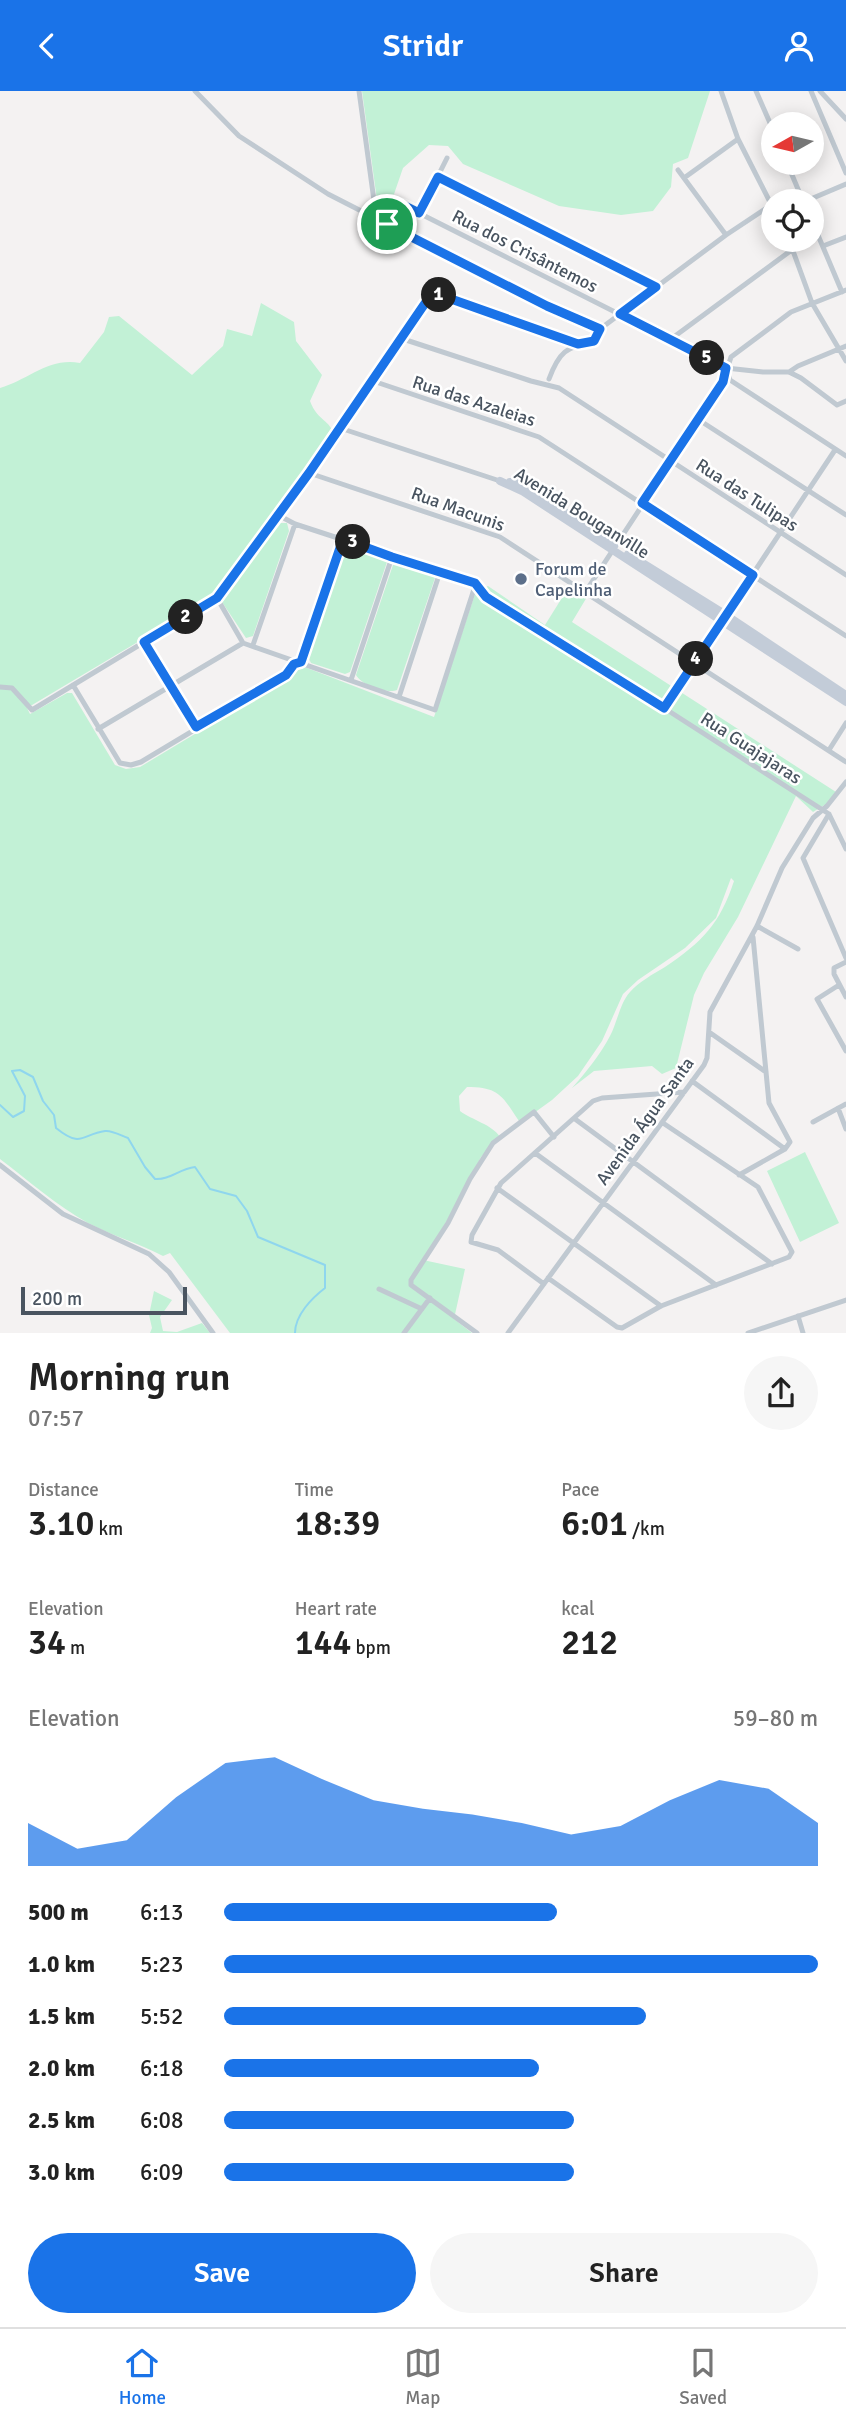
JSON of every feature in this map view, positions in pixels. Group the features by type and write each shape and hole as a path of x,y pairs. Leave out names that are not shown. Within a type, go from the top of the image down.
{"street":[{"path":"195,91 225,124 255,148 328,194 547,306 600,329"},
{"path":"359,91 375,207 374,218"},
{"path":"721,91 738,139 763,189"},
{"path":"756,91 765,112"},
{"path":"811,91 846,173"},
{"path":"820,91 846,119"},
{"path":"684,178 738,139"},
{"path":"419,213 447,158"},
{"path":"678,170 726,235"},
{"path":"438,177 656,287"},
{"path":"824,193 846,184"},
{"name":"Rua dos Crisântemos","path":"375,207 390,201 401,204 726,368 730,380 846,456"},
{"path":"549,379 557,359 563,352 578,344 594,341 600,329 726,235 761,214"},
{"path":"824,246 846,237"},
{"path":"586,591 723,382 731,357 791,312 844,291 824,248"},
{"path":"671,339 789,252"},
{"path":"794,252 812,303 846,361"},
{"path":"0,687 12,688 32,710 217,598 309,473 433,294 578,344"},
{"name":"Rua das Tulipas","path":"403,339 559,388 846,575"},
{"path":"789,372 846,346"},
{"path":"726,368 789,372 837,405 846,401"},
{"name":"Rua das Azaleias","path":"373,381 539,437 846,636"},
{"path":"699,420 846,515"},
{"path":"340,428 500,481"},
{"path":"664,708 835,450"},
{"name":"Rua Macunis","path":"309,473 500,537 846,761"},
{"name":"Avenida Bouganville","path":"500,481 524,484 614,548 846,695"},
{"path":"98,729 243,643 435,710 475,583 295,524 278,515"},
{"path":"253,645 295,524"},
{"path":"301,662 343,539"},
{"path":"351,680 392,557"},
{"path":"399,697 440,572"},
{"name":"Rua Guajajaras","path":"475,583 486,597 826,812"},
{"path":"217,598 243,643"},
{"name":"Avenida Bouganville","path":"724,618 846,702"},
{"path":"144,642 196,727"},
{"path":"73,685 120,763 131,765 141,762 286,675 294,664 301,662"},
{"path":"829,750 846,723"},
{"path":"846,782 826,812 803,858 846,960 836,966 834,974 846,997"},
{"path":"826,812 846,849"},
{"name":"Avenida Água Santa","path":"508,1333 706,1061 710,1012 757,926 782,868 813,818 826,812"},
{"path":"757,926 798,949"},
{"path":"738,1175 785,1149 789,1139 769,1103 752,934"},
{"path":"838,1056 846,1051 817,999 839,985"},
{"path":"709,1032 766,1072"},
{"path":"692,1081 785,1149"},
{"path":"544,1284 498,1250 471,1243 472,1235 497,1188 593,1101 602,1098 685,1092"},
{"path":"813,1122 846,1104"},
{"path":"838,1108 846,1129"},
{"path":"477,1333 411,1285 411,1280 448,1223 470,1179 493,1143 534,1112 554,1137"},
{"path":"575,1119 772,1264"},
{"path":"548,1278 619,1328 661,1306 789,1257 792,1252 758,1187 663,1123"},
{"path":"535,1153 716,1285"},
{"path":"0,1165 63,1214 149,1254 169,1272 214,1333"},
{"path":"497,1188 661,1306"},
{"path":"379,1289 422,1309"},
{"path":"404,1333 430,1298"},
{"path":"748,1333 846,1300"},
{"path":"798,1317 803,1333"}],"green space":[{"path":"362,91 710,91 688,158 673,164 671,187 653,211 621,215 559,206 463,164 448,146 429,145 403,168 393,197 377,200"},
{"path":"261,303 294,322 296,341 322,375 310,401 333,432 215,596 27,708 30,714 67,693 72,693 115,765 126,769 140,767 288,678 296,667 302,666 434,717 476,591 488,586 545,625 570,585 587,597 572,622 836,792 826,804 813,812 796,796 738,917 694,995 676,1068 662,1074 652,1066 594,1071 572,1088 606,1043 630,992 689,949 716,921 729,896 734,881 731,878 716,918 685,948 638,980 623,994 602,1041 578,1076 552,1100 519,1121 503,1099 493,1091 467,1087 459,1096 460,1111 492,1129 500,1137 481,1157 423,1260 465,1269 454,1319 472,1333 230,1333 170,1253 163,1256 88,1223 54,1201 0,1159 0,388 48,366 80,363 104,332 109,317 119,316 192,375 223,346 227,329 252,336"},
{"path":"278,523 287,523 289,531 253,636 246,638 222,602 222,596"},
{"path":"347,545 354,545 385,557 387,562 350,672 345,674 311,663 307,655 343,549"},
{"path":"394,562 430,571 435,578 397,690 387,691 369,685 356,675"},
{"path":"805,1152 839,1223 800,1242 767,1171"},
{"path":"154,1291 172,1300 160,1317 163,1331 177,1332 202,1323 210,1333 150,1333 152,1328 149,1315"}],"waterway":[{"path":"0,1105 13,1117 24,1111 25,1096 12,1071 20,1070 33,1077 43,1101 54,1115 56,1128 71,1138 82,1139 105,1131 114,1132 128,1138 155,1179 195,1167 210,1189 236,1196 247,1211 258,1237 325,1265 325,1288 301,1313 295,1333"}],"place":[{"name":"Forum de Capelinha","path":"521,579"}],"route":[{"path":"438,177 656,287 620,314 726,368 723,382 642,503 753,575 664,708 486,597 475,583 343,539 301,662 294,664 286,675 196,727 144,642 217,598 309,473 430,296 437,294 578,344 594,341 600,329 547,306 387,224 374,218 375,207 390,201 419,213 438,177"}]}
